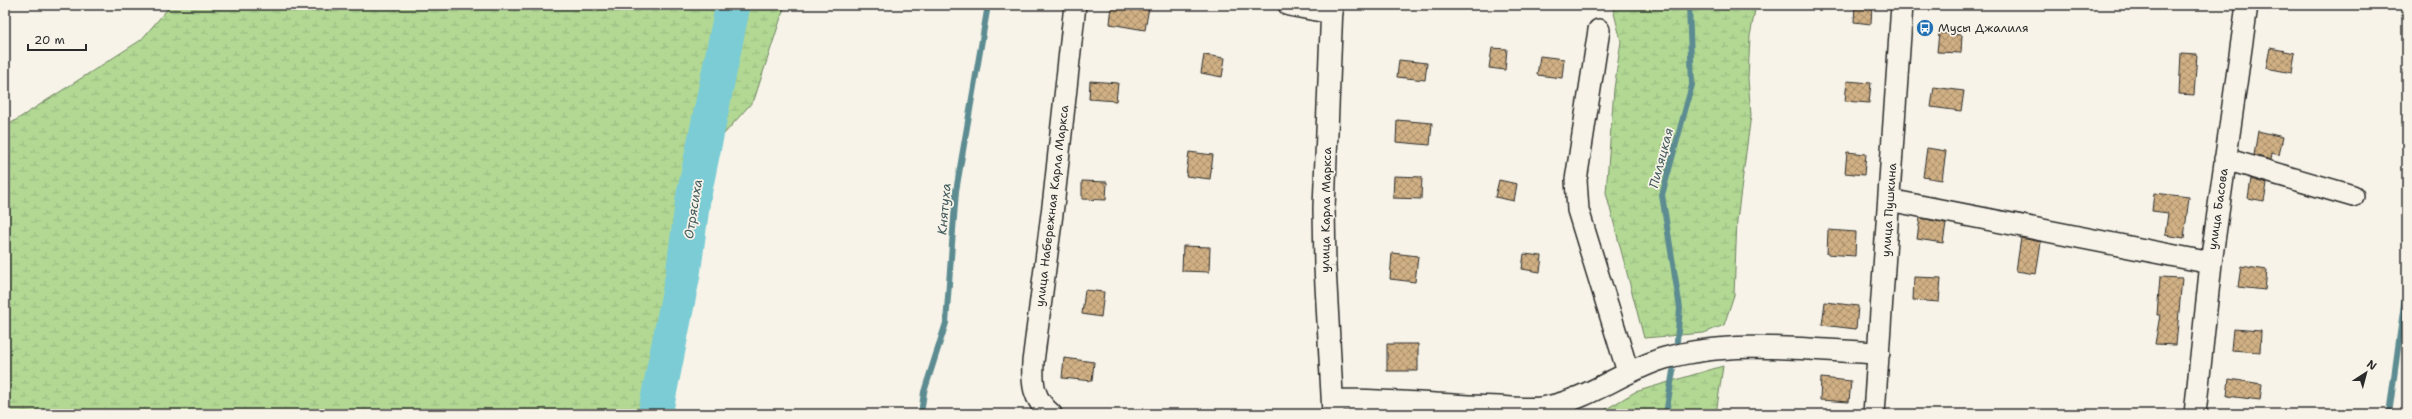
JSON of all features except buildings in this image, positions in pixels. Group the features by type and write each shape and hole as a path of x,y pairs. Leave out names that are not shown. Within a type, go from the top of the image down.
{"street":[{"name":"улица Набережная Карла Маркса","path":"1046,410 1032,382 1033,362 1054,198 1075,5"},
{"path":"1289,5 1332,9"},
{"name":"улица Пушкина","path":"1874,414 1902,5"},
{"name":"улица Басова","path":"2195,414 2210,263 2247,5"},
{"name":"улица Карла Маркса","path":"1332,9 1324,208 1325,267 1333,407"},
{"path":"1599,30 1576,180 1578,210 1628,372"},
{"path":"2224,159 2353,196"},
{"path":"1889,200 2210,263"},
{"path":"1333,407 1380,399 1476,407 1546,408 1570,401 1628,372 1665,358 1726,349 1879,353"}],"green space":[{"path":"171,5 785,5 754,100 702,159 693,199 651,356 656,414 5,414 5,127 141,40"},
{"path":"1612,5 1756,5 1750,36 1748,79 1751,115 1737,220 1734,295 1724,325 1704,333 1644,338 1606,193 1614,89 1621,41"},
{"path":"1723,366 1716,414 1603,414 1603,411 1635,392"}],"waterway":[{"name":"Отрясиха","path":"655,414 683,274 693,199 733,5"},
{"name":"Княтуха","path":"921,414 924,392 946,323 956,191 988,5"},
{"name":"Пиляцкая","path":"1677,341 1680,308 1662,195 1692,85 1689,5"},
{"path":"2389,414 2407,282"},
{"name":"Пиляцкая","path":"1666,414 1673,371"}],"place":[{"name":"Мусы Джалиля","path":"1925,28"}]}
